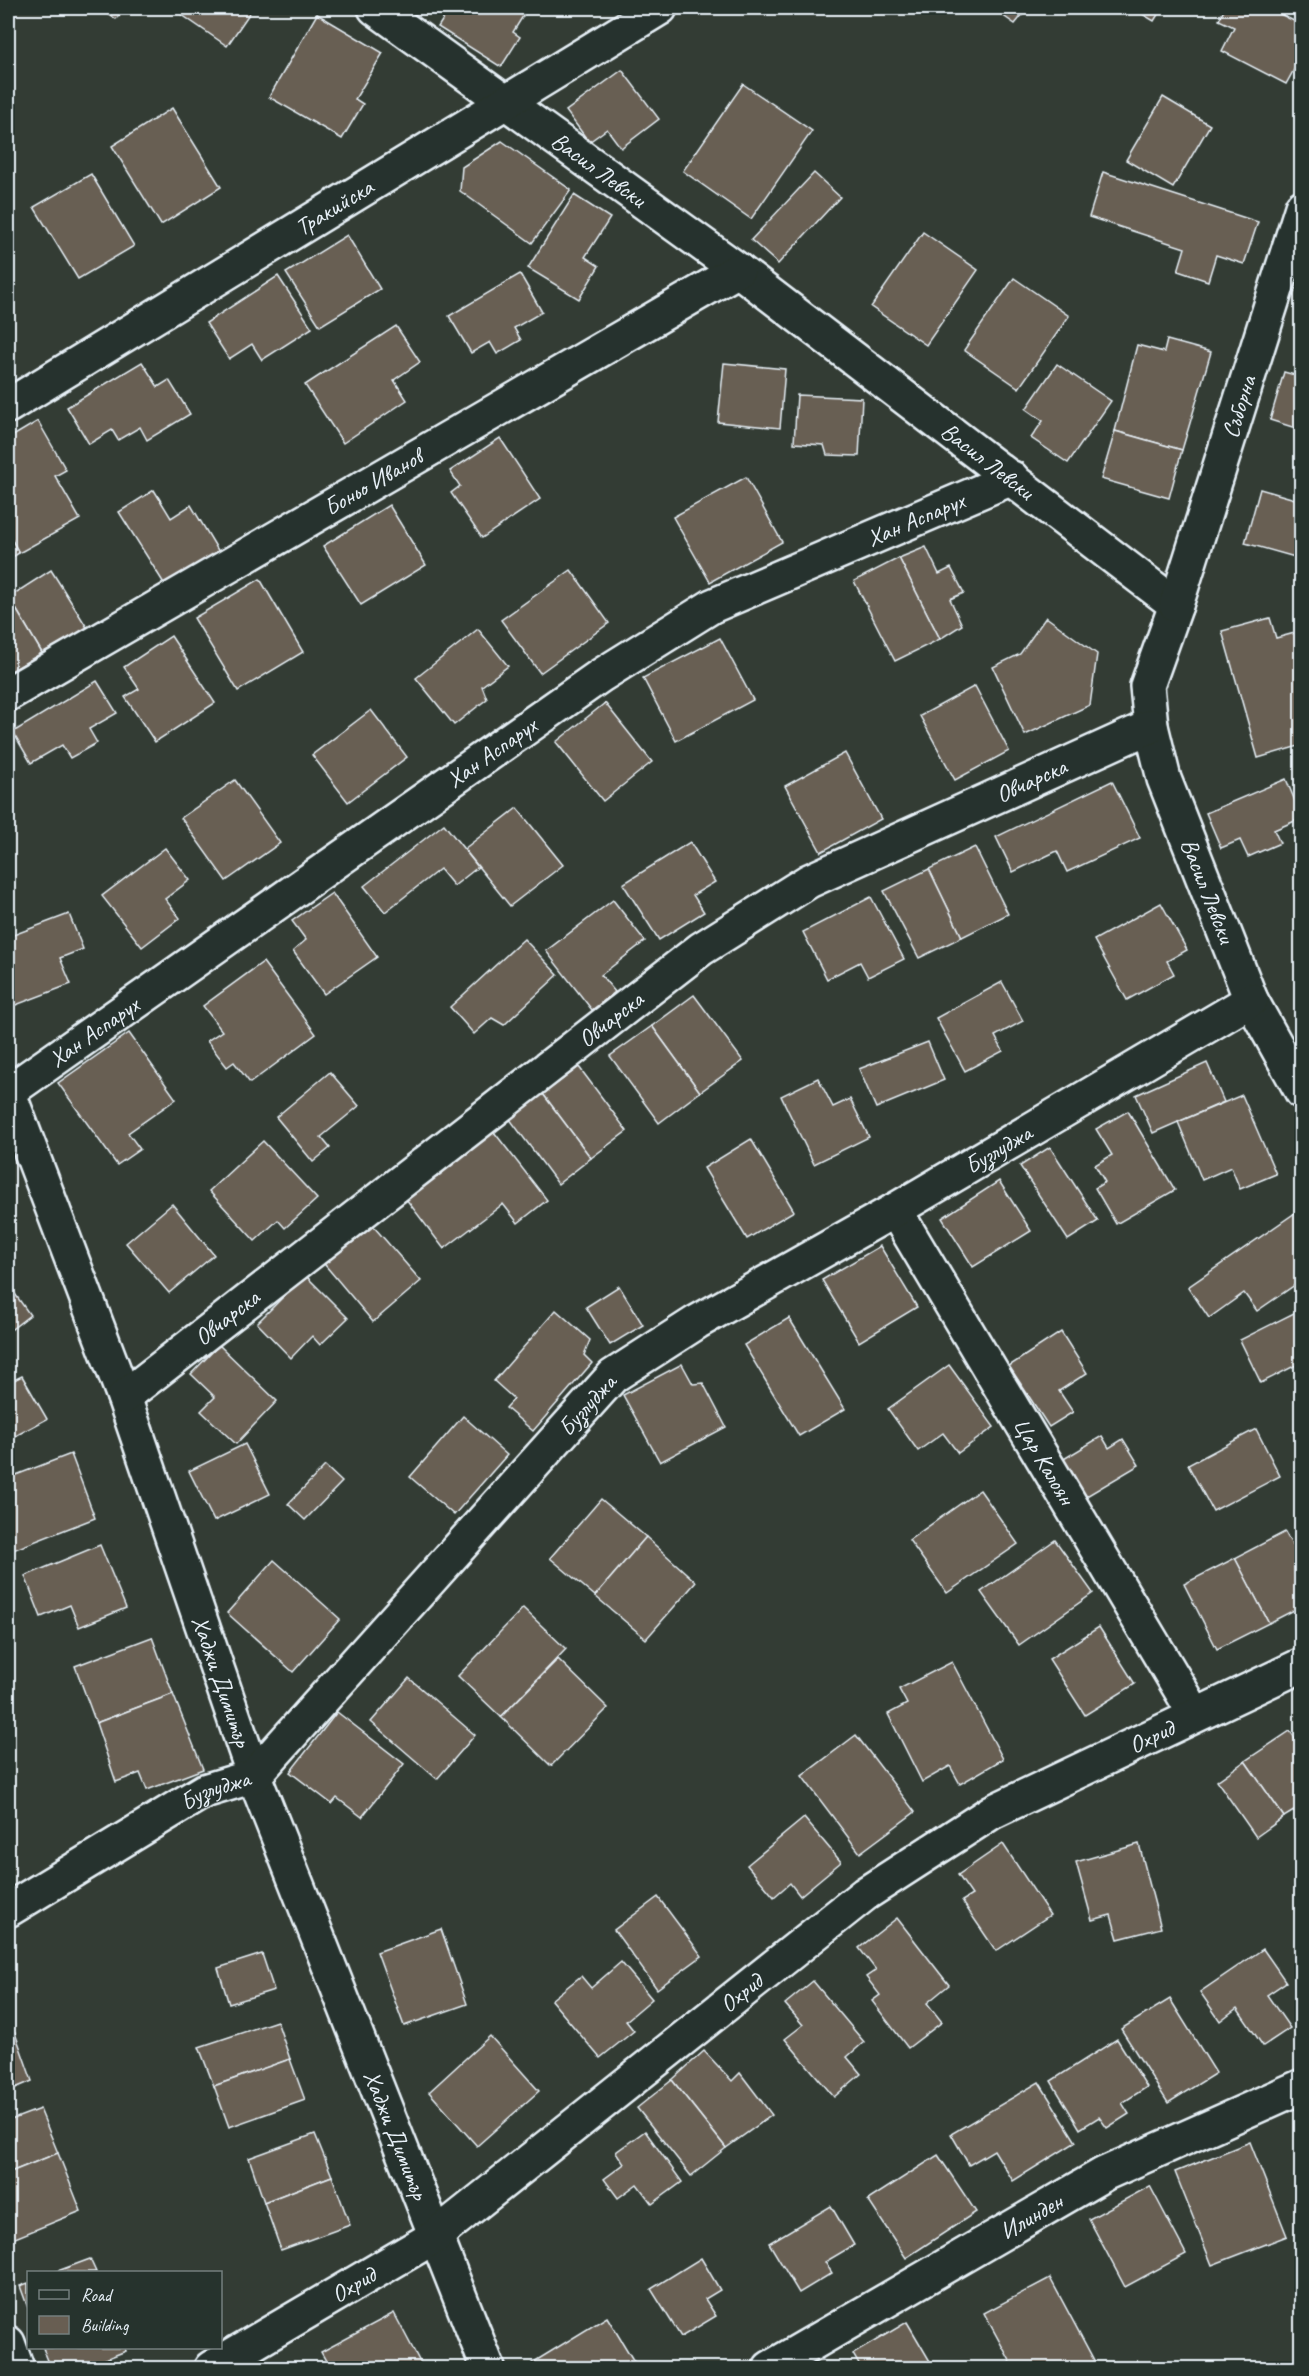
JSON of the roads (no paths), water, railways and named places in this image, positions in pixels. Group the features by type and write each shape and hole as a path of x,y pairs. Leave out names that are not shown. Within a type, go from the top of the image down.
{"street":[{"name":"Васил Левски","path":"375,8 738,270 1176,605 1147,686 1151,726 1164,779 1251,1000 1300,1085"},
{"name":"Тракийска","path":"8,406 660,8"},
{"name":"Съборна","path":"1176,605 1302,207"},
{"name":"Боньо Иванов","path":"8,694 738,270"},
{"name":"Хан Аспарух","path":"8,1092 600,676 712,606 1012,478"},
{"name":"Овчарска","path":"124,1397 701,949 809,881 1151,726"},
{"name":"Бузлуджа","path":"8,1910 204,1791 254,1776 613,1376 697,1322 895,1210 1251,1000"},
{"name":"Хаджи Димитър","path":"8,1092 124,1397 254,1776 434,2237 488,2368"},
{"name":"Цар Калоян","path":"895,1210 1195,1714"},
{"name":"Охрид","path":"211,2368 434,2237 865,1894 992,1812 1302,1665"},
{"name":"Илинден","path":"770,2368 1104,2174 1302,2086"},
{"path":"8,2343 17,2368"}]}
